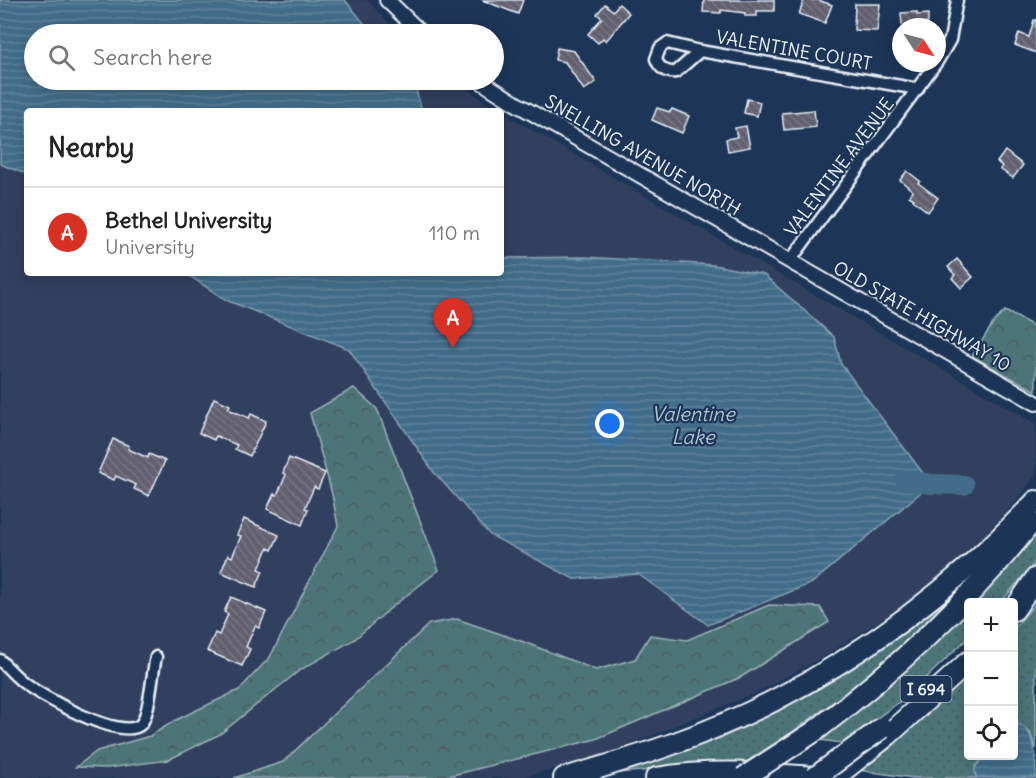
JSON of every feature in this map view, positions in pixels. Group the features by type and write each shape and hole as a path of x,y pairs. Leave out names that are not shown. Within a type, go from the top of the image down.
{"highway":[{"path":"564,778 655,750 721,724 772,701 824,672 874,641 943,589 1036,501"},
{"name":"I 694","path":"743,778 815,730 918,648 989,573 1036,516"},
{"path":"1018,599 1035,580"},
{"path":"1018,604 1035,580"},
{"name":"I 694","path":"813,778 885,732 966,652"},
{"path":"656,778 719,773 767,773 832,778 964,666"}],"street":[{"path":"387,0 412,24"},
{"name":"VALENTINE AVENUE","path":"946,47 950,40 957,0"},
{"name":"VALENTINE COURT","path":"700,51 918,89"},
{"name":"VALENTINE AVENUE","path":"790,261 930,72"},
{"name":"SNELLING AVENUE NORTH","path":"495,90 790,261"},
{"name":"OLD STATE HIGHWAY 10","path":"790,261 1036,403"},
{"path":"0,660 23,682 62,707 84,717 128,730 136,728 145,718 156,657"}],"shaded area":[{"path":"0,0 367,0 390,24 24,24 24,90 468,90 495,108 24,108 24,276 504,276 504,114 1036,424 1036,475 1007,512 955,566 899,608 823,657 757,692 609,753 521,778 0,778"}],"green space":[{"path":"1005,311 1036,327 1036,391 972,356 994,322"},
{"path":"354,388 377,409 439,570 355,639 300,670 220,734 168,760 107,768 76,767 97,751 150,736 176,720 239,690 270,657 338,526 332,494 310,413"},
{"path":"1036,531 1036,559 1033,565 1004,598 978,598"},
{"path":"945,597 948,601 891,656 791,733 746,762 617,773 717,734"},
{"path":"1036,603 1036,749 1030,733 1018,724 1018,623"},
{"path":"769,605 820,607 829,622 741,677 596,739 441,778 234,778 283,762 429,624 457,619 596,670 635,659 650,635 687,640"},
{"path":"964,613 964,642 906,697 843,743 819,740 908,667"},
{"path":"964,678 964,760 981,760 975,768 976,778 914,778 858,770 916,723"}],"water":[{"path":"0,0 345,0 365,24 24,24 24,90 416,90 421,108 24,108 24,174 0,164"},
{"name":"Valentine Lake","path":"585,257 714,265 764,275 834,337 841,364 931,484 812,583 708,625 638,574 574,579 490,535 433,471 349,349 226,300 190,276 504,276 504,258"},
{"path":"1018,725 1027,730 1031,736 1035,753 1036,778 976,778 975,768 981,760 1018,760"}],"building":[{"path":"482,0 523,0 518,14"},
{"path":"704,0 774,0 774,11 757,11 757,16 745,16 745,13 721,10 721,13 703,12"},
{"path":"804,0 818,0 832,5 825,23 799,14"},
{"path":"605,4 613,11 619,4 629,13 606,41 603,38 598,43 588,34 602,18 597,14"},
{"path":"855,4 880,4 877,31 854,30"},
{"path":"901,13 928,14 928,18 901,18"},
{"path":"1034,20 1036,20 1036,53 1015,45 1019,33 1029,37"},
{"path":"557,48 574,51 596,82 584,90 565,62 555,60"},
{"path":"747,99 760,102 757,116 744,113"},
{"path":"657,108 670,112 672,109 689,116 682,133 652,120"},
{"path":"814,110 816,127 784,130 782,113"},
{"path":"746,126 750,147 728,151 726,139 737,137 735,128"},
{"path":"1005,151 1023,165 1013,178 1000,169 1002,166 997,162"},
{"path":"907,171 920,181 918,183 938,198 928,212 909,196 913,191 900,180"},
{"path":"957,259 973,277 961,288 952,278 955,275 948,267"},
{"path":"214,398 230,405 228,409 249,418 251,414 266,421 250,456 235,449 237,445 216,436 214,440 199,433"},
{"path":"113,439 148,458 149,454 165,461 149,496 134,489 136,485 116,476 114,480 98,473"},
{"path":"289,458 325,473 318,489 314,487 305,508 308,509 302,525 267,509 274,494 277,495 286,475 283,473"},
{"path":"244,519 279,535 272,550 268,548 259,569 263,571 256,587 221,572 228,555 232,557 241,536 237,535"},
{"path":"231,597 266,612 259,628 255,626 246,647 250,649 242,666 207,651 215,633 219,635 228,614 224,612"}],"waterway":[{"path":"905,480 964,485"}],"place":[{"name":"Bethel University","path":"453,348"}]}
